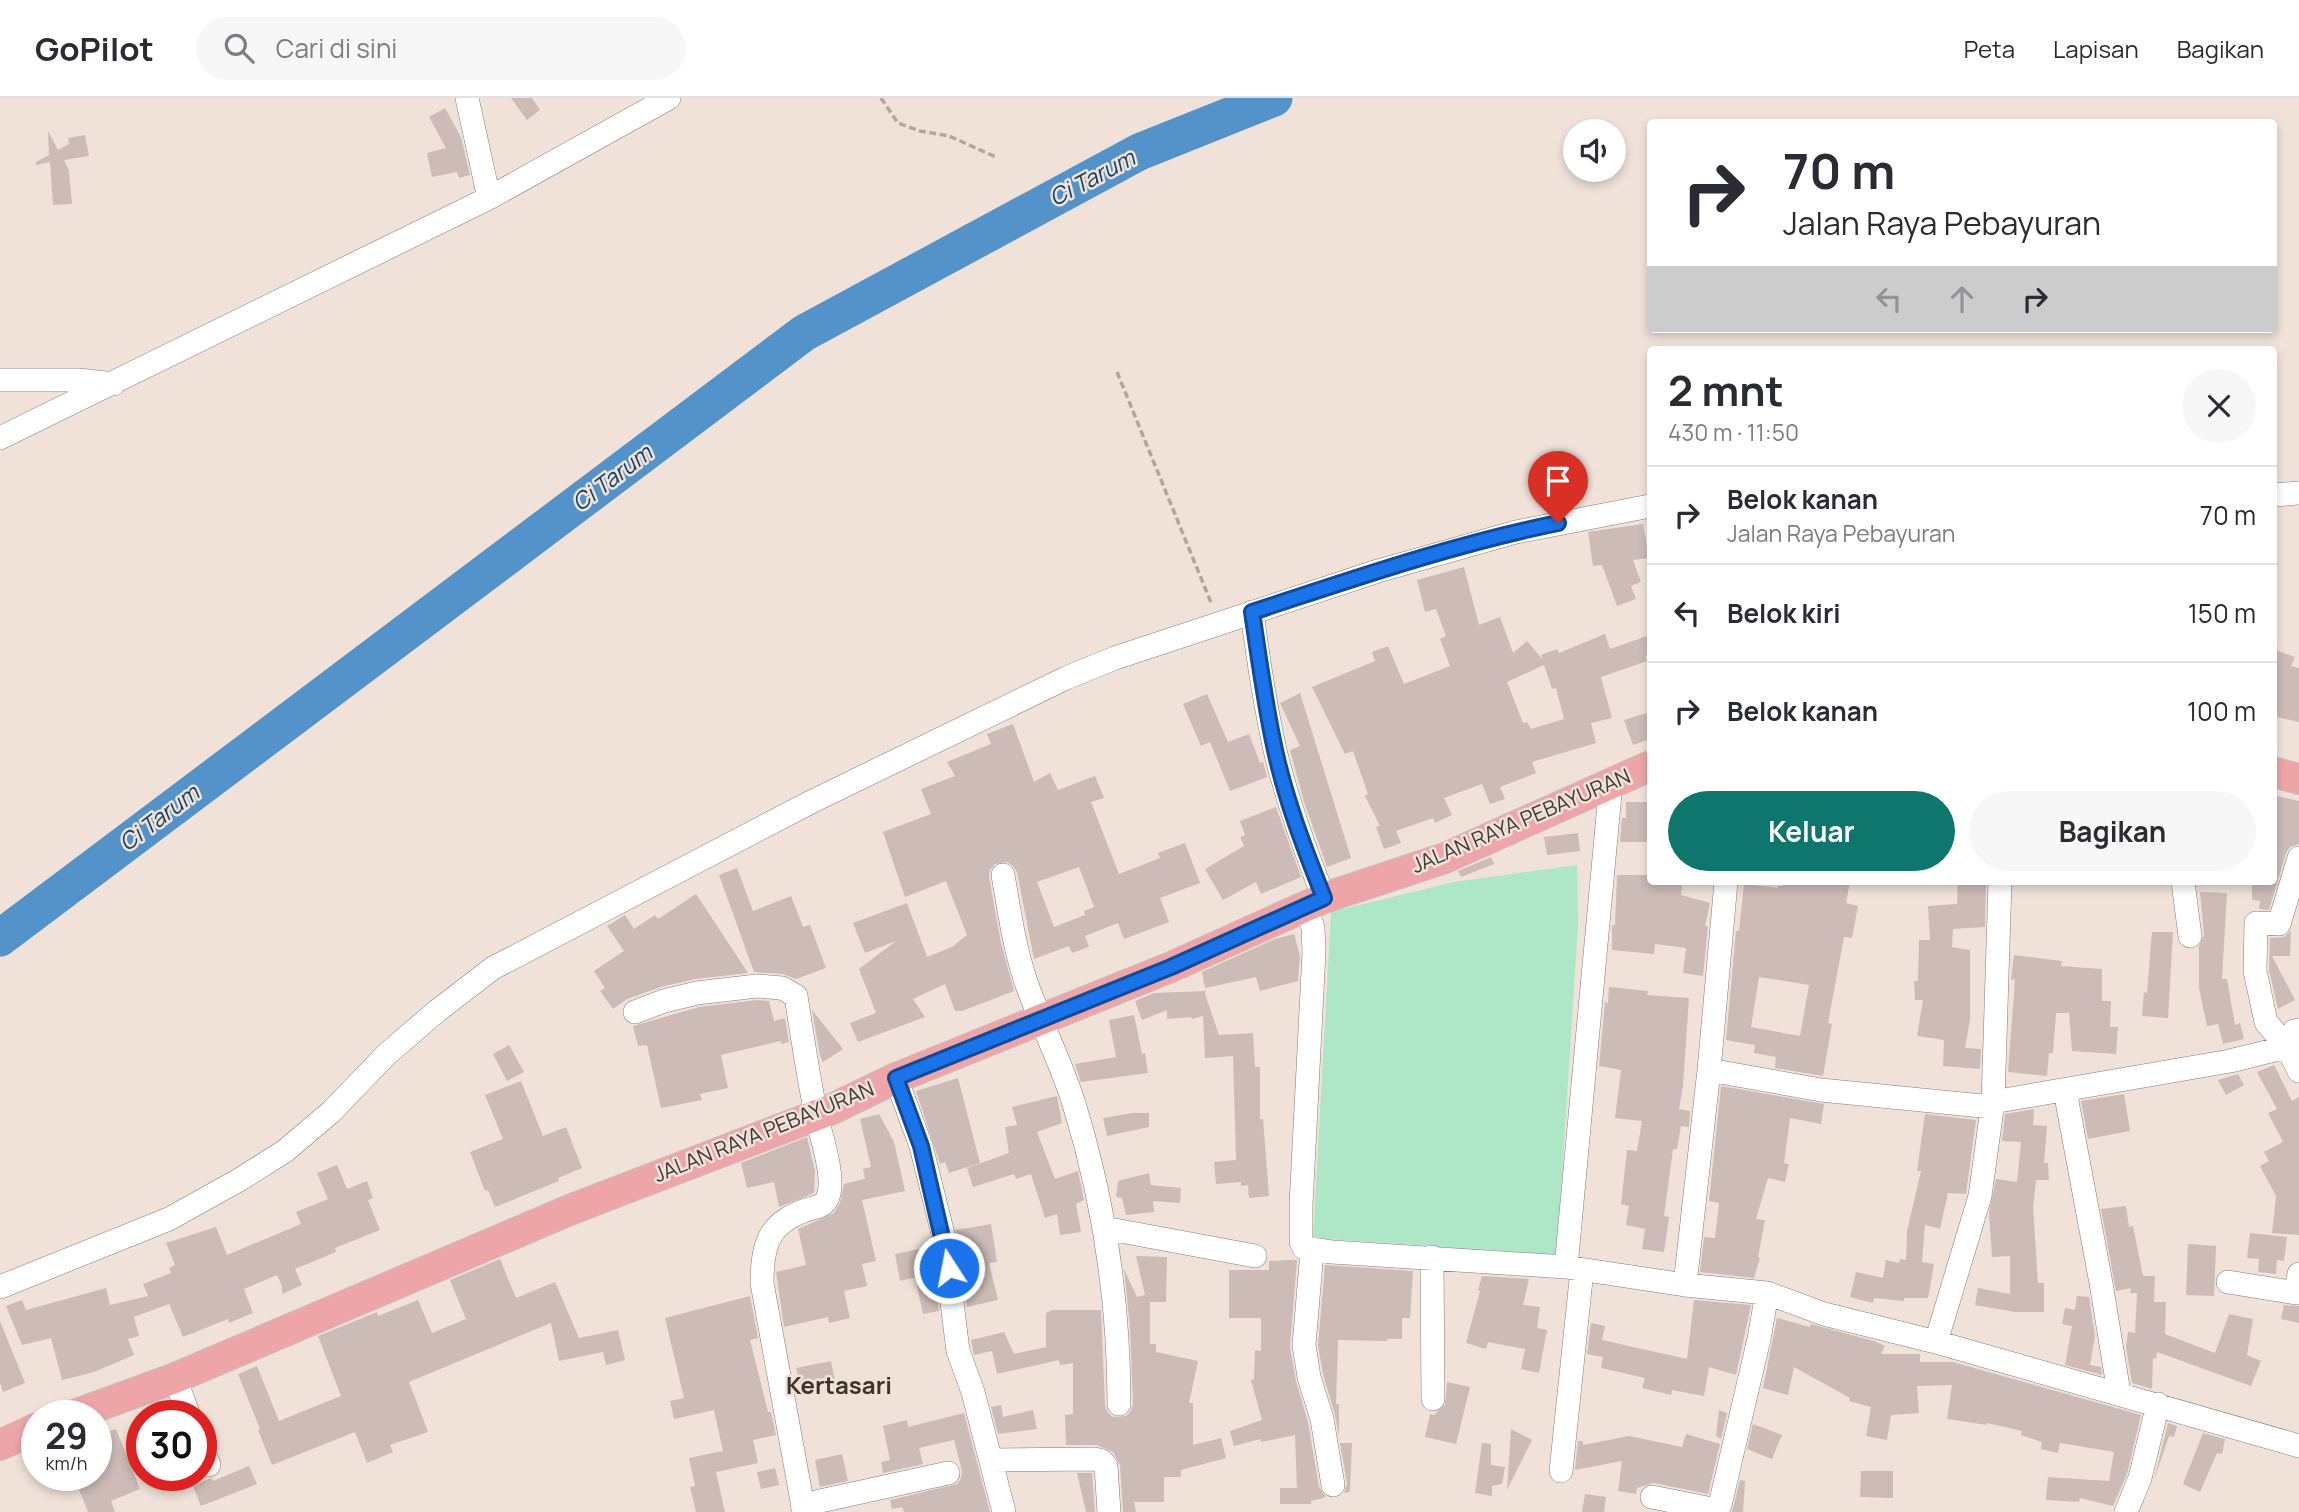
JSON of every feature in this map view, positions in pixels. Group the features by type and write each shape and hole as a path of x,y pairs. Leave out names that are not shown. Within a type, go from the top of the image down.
{"main road":[{"name":"JALAN RAYA PEBAYURAN","path":"112,1401 175,1378 572,1209 816,1114 896,1078 1171,967 1315,903 1445,858 1647,767"},
{"path":"2277,773 2299,779"},
{"path":"0,1445 21,1435"}],"street":[{"path":"467,98 489,198"},
{"path":"0,438 489,198 669,98"},
{"path":"0,380 78,380 114,384"},
{"path":"2277,495 2299,493"},
{"path":"0,1287 169,1219 285,1151 331,1112 387,1054 493,968 811,802 1066,678 1115,658 1377,571 1516,532 1647,507"},
{"path":"1252,612 1275,752 1300,837 1315,903 1301,1242 1304,1248 1312,1251 1574,1268 1685,1285 1767,1293 1824,1314 1936,1342 2299,1446"},
{"path":"1561,1471 1611,783"},
{"path":"2299,858 2279,924 2256,923 2255,971 2266,1022 2293,1039 2299,1071"},
{"path":"1003,875 1017,950 1026,981 1073,1102 1090,1163 1104,1228 1116,1324 1119,1404"},
{"path":"1685,1285 1726,885"},
{"path":"1936,1342 1980,1196 1992,1105 2000,885"},
{"path":"2183,885 2190,936"},
{"path":"635,1012 697,993 757,986 782,988 796,996 828,1169 828,1198 821,1205 781,1221 772,1231 762,1265 762,1283 803,1508 948,1472"},
{"path":"1709,1070 1821,1090 1992,1105 2230,1061 2293,1039"},
{"path":"896,1078 921,1146 938,1212 949,1268 958,1351 973,1392 1003,1512"},
{"path":"2065,1091 2119,1393"},
{"path":"1104,1228 1255,1256"},
{"path":"1312,1251 1304,1345 1309,1377 1322,1419 1333,1485"},
{"path":"1432,1257 1433,1399"},
{"path":"2228,1282 2296,1293 2299,1274"},
{"path":"1652,1497 1712,1510 1720,1506 1767,1293"},
{"path":"175,1378 183,1400"},
{"path":"2126,1512 2140,1478 2158,1404"},
{"path":"991,1461 1102,1461 1105,1466 1109,1512"}],"path":[{"path":"881,98 898,123 920,131 949,135 996,157"},
{"path":"1117,372 1219,623"}],"green space":[{"path":"1577,865 1578,925 1557,1255 1313,1238 1331,912 1454,882"}],"building":[{"path":"511,98 532,98 540,110 527,120"},
{"path":"445,108 461,137 470,175 459,178 457,172 432,177 427,153 446,148 429,117"},
{"path":"48,131 58,150 69,144 68,138 85,135 89,156 64,160 69,171 72,204 53,205 50,162 36,165 36,162 49,155"},
{"path":"1643,524 1647,558 1633,560 1641,582 1631,586 1636,599 1617,606 1602,565 1593,566 1588,532"},
{"path":"1464,567 1479,625 1500,617 1513,653 1527,641 1543,660 1541,655 1557,649 1559,653 1605,634 1610,649 1647,636 1647,661 1601,677 1612,718 1591,723 1596,743 1532,762 1536,773 1500,787 1505,799 1490,804 1482,784 1444,798 1452,815 1435,823 1433,818 1396,831 1401,843 1384,849 1376,827 1380,826 1365,796 1368,794 1353,751 1345,754 1312,687 1375,661 1372,652 1388,646 1404,684 1450,666 1440,639 1446,636 1436,609 1425,612 1417,580","holes":["1544,665 1552,689 1556,688 1564,719 1531,729 1527,722 1523,723 1507,682"]},
{"path":"2277,650 2295,657 2291,666 2299,668 2299,722 2277,717"},
{"path":"1300,693 1351,858 1327,867 1304,802 1290,750 1300,746 1280,703"},
{"path":"1207,694 1228,742 1249,734 1260,763 1263,762 1267,777 1230,791 1210,742 1201,746 1183,704"},
{"path":"1647,713 1647,740 1633,745 1624,720"},
{"path":"1013,724 1034,782 1050,773 1058,790 1095,776 1104,798 1091,802 1119,874 1160,858 1158,853 1185,843 1200,883 1160,898 1169,922 1124,939 1118,923 1085,936 1089,947 1072,953 1069,946 1034,959 1017,872 1007,862 995,864 989,877 1001,943 1014,991 962,1011 955,1011 945,984 913,999 925,1017 858,1042 850,1023 876,1013 859,969 896,941 865,953 853,923 907,903 927,957 952,947 967,935 946,881 905,897 883,832 931,814 921,789 955,776 947,762 991,744 987,734","holes":["1079,867 1094,907 1084,911 1085,915 1054,927 1037,882"]},
{"path":"2277,796 2299,801 2299,844 2290,847 2277,883"},
{"path":"1626,802 1647,802 1647,842 1620,842 1622,818 1626,818"},
{"path":"1276,807 1301,877 1261,894 1256,882 1223,900 1205,869 1244,846 1240,837 1245,835 1240,821"},
{"path":"1578,833 1580,851 1547,855 1544,837"},
{"path":"1491,857 1494,864 1461,877 1458,871"},
{"path":"737,868 753,911 791,896 803,927 810,925 826,968 796,979 783,974 754,972 719,875"},
{"path":"1617,875 1647,875 1647,885 1682,885 1681,895 1710,903 1705,926 1708,926 1703,976 1683,973 1686,948 1655,944 1654,954 1612,950 1612,925 1615,925"},
{"path":"1744,885 1849,885 1846,903 1858,906 1852,938 1844,937 1828,1023 1832,1024 1823,1076 1775,1068 1776,1057 1754,1053 1755,1045 1726,1040 1736,931 1739,931","holes":["1759,977 1809,985 1800,1036 1751,1027"]},
{"path":"1958,885 1986,885 1985,927 1953,929 1952,947 1970,950 1970,1019 1965,1048 1981,1049 1980,1069 1943,1066 1944,1040 1917,1036 1923,1000 1915,1000 1914,981 1918,981 1919,940 1930,940 1928,906 1957,904"},
{"path":"2252,885 2276,885 2269,910 2259,909 2260,901 2252,900"},
{"path":"2200,892 2227,893 2222,979 2227,979 2235,1025 2240,1023 2244,1039 2223,1044 2218,1024 2207,1026 2199,988 2199,946 2204,935"},
{"path":"696,894 748,973 695,979 661,987 627,999 613,1009 600,991 605,988 594,971 624,951 607,926 625,915 634,929 655,915 658,919"},
{"path":"2291,931 2290,956 2272,956 2295,1000 2278,1009 2269,970 2270,938 2284,937"},
{"path":"2152,932 2173,932 2168,1018 2142,1016 2144,992 2147,993"},
{"path":"1294,934 1300,956 1298,981 1260,991 1256,977 1205,988 1202,972 1275,939"},
{"path":"2014,955 2062,961 2061,966 2102,969 2102,1001 2111,1001 2110,1027 2118,1027 2116,1054 2072,1051 2069,1013 2056,1013 2053,1053 2049,1053 2047,1076 2008,1072 2015,980 2011,979"},
{"path":"1609,987 1648,991 1647,995 1689,998 1679,1109 1690,1111 1689,1127 1681,1126 1677,1149 1673,1149 1664,1216 1669,1217 1664,1252 1642,1249 1645,1229 1626,1225 1629,1206 1621,1204 1627,1150 1637,1151 1642,1121 1615,1118 1621,1070 1599,1066"},
{"path":"1206,991 1219,1035 1253,1033 1255,1067 1260,1067 1260,1119 1263,1119 1269,1196 1249,1198 1248,1185 1241,1186 1241,1182 1216,1184 1214,1162 1236,1160 1233,1056 1205,1058 1203,1016 1167,1019 1167,1010 1142,1020 1135,1001 1154,993"},
{"path":"769,1001 774,1021 785,1018 789,1042 781,1044 781,1041 721,1055 728,1088 700,1094 702,1100 661,1108 647,1045 638,1046 633,1026 699,1007"},
{"path":"812,1010 843,1049 823,1062 820,1056"},
{"path":"1134,1015 1148,1073 1081,1082 1075,1064 1116,1057 1109,1020"},
{"path":"509,1045 524,1072 507,1081 493,1054"},
{"path":"2274,1065 2292,1101 2299,1097 2299,1235 2272,1233 2276,1196 2260,1166 2269,1161 2264,1152 2283,1142 2268,1113 2277,1109 2257,1072"},
{"path":"2238,1074 2244,1085 2226,1095 2218,1080"},
{"path":"958,1078 980,1163 949,1173 945,1162 940,1164 916,1091"},
{"path":"521,1081 543,1136 566,1127 582,1168 558,1178 559,1181 495,1207 488,1190 485,1191 470,1152 503,1139 485,1095"},
{"path":"1721,1086 1824,1104 1821,1124 1790,1118 1784,1163 1789,1164 1785,1182 1768,1178 1756,1219 1765,1220 1758,1257 1760,1258 1754,1278 1700,1272 1704,1237 1715,1238 1719,1203 1709,1201"},
{"path":"2124,1094 2130,1131 2088,1139 2081,1101"},
{"path":"1057,1096 1062,1123 1037,1132 1055,1179 1078,1171 1084,1200 1076,1204 1081,1232 1060,1235 1057,1214 1045,1218 1031,1174 1016,1179 1014,1174 973,1187 967,1168 1009,1153 1005,1127 1017,1125 1012,1107"},
{"path":"2034,1109 2033,1125 2047,1126 2044,1163 2048,1163 2049,1180 2036,1180 2033,1208 2038,1283 2044,1283 2044,1312 2015,1312 1975,1305 1978,1288 2010,1294 2010,1256 1992,1257 1989,1213 1996,1179 2017,1182 2021,1142 2002,1141 2005,1114"},
{"path":"1149,1113 1149,1127 1107,1136 1103,1118"},
{"path":"879,1114 894,1142 905,1191 862,1200 876,1261 862,1264 867,1286 844,1291 850,1318 829,1323 828,1317 784,1327 776,1272 806,1265 798,1229 834,1213 840,1203 844,1184 865,1179 863,1169 871,1167 860,1119"},
{"path":"1925,1114 1976,1120 1966,1194 1948,1193 1940,1229 1925,1225 1922,1262 1934,1264 1928,1298 1904,1298 1904,1301 1874,1298 1873,1303 1850,1297 1856,1272 1883,1278 1886,1260 1899,1263 1900,1259 1906,1260 1907,1231 1921,1171 1917,1171"},
{"path":"807,1137 815,1171 814,1193 779,1207 774,1182 747,1188 741,1163"},
{"path":"337,1165 347,1189 367,1181 373,1198 368,1200 380,1230 335,1248 336,1252 295,1269 302,1285 282,1294 277,1275 244,1289 253,1313 229,1323 228,1319 183,1337 169,1304 134,1317 139,1336 128,1339 134,1355 94,1372 62,1380 51,1338 22,1345 6,1306 22,1300 26,1310 106,1288 110,1305 148,1296 143,1284 171,1273 169,1268 175,1265 166,1243 216,1227 227,1255 301,1224 296,1212 328,1199 317,1173"},
{"path":"1149,1173 1151,1185 1181,1188 1180,1203 1153,1201 1154,1212 1126,1215 1122,1198 1116,1197 1118,1181"},
{"path":"2126,1206 2143,1276 2155,1276 2154,1302 2166,1302 2165,1334 2215,1353 2229,1314 2253,1319 2247,1355 2261,1361 2251,1386 2157,1352 2156,1359 2153,1358 2152,1389 2132,1383 2126,1347 2128,1332 2135,1333 2137,1293 2130,1293 2131,1288 2116,1291 2101,1209"},
{"path":"991,1224 997,1262 989,1263 998,1300 967,1307 956,1230"},
{"path":"2250,1233 2287,1237 2284,1261 2277,1260 2276,1274 2258,1272 2259,1259 2247,1258"},
{"path":"2188,1244 2216,1246 2214,1296 2186,1295"},
{"path":"919,1249 925,1275 900,1281 895,1254"},
{"path":"1136,1256 1167,1257 1166,1302 1150,1302 1150,1344 1156,1344 1156,1352 1198,1361 1189,1403 1193,1403 1193,1445 1221,1438 1226,1458 1181,1470 1181,1477 1164,1477 1164,1502 1134,1502 1136,1512 1123,1512 1120,1465 1113,1452 1097,1445 1066,1445 1065,1415 1073,1414 1073,1363 1060,1365 1059,1360 997,1374 992,1351 974,1355 971,1340 1004,1332 1014,1354 1046,1347 1046,1313 1053,1310 1101,1310 1105,1405 1107,1412 1113,1417 1126,1416 1133,1404 1130,1327 1124,1269 1137,1297 1145,1295"},
{"path":"500,1259 516,1298 555,1282 579,1338 618,1330 625,1360 606,1365 603,1352 559,1361 551,1323 409,1382 428,1432 390,1445 393,1452 367,1463 355,1432 272,1465 238,1374 257,1366 279,1421 341,1396 318,1336 377,1312 378,1316 418,1300 432,1333 466,1319 450,1280"},
{"path":"1297,1260 1290,1347 1296,1381 1308,1422 1319,1487 1326,1497 1311,1501 1311,1504 1280,1504 1280,1488 1297,1488 1295,1435 1261,1442 1260,1439 1234,1446 1230,1431 1262,1420 1251,1380 1254,1379 1255,1350 1261,1351 1261,1318 1229,1318 1229,1270 1269,1270 1269,1261"},
{"path":"1325,1265 1413,1271 1410,1318 1402,1318 1402,1339 1338,1340 1336,1404 1339,1404 1339,1436 1318,1345"},
{"path":"1482,1276 1529,1279 1523,1305 1540,1307 1537,1328 1547,1330 1539,1373 1521,1369 1525,1349 1488,1342 1486,1349 1466,1343"},
{"path":"935,1282 939,1311 923,1314 917,1286"},
{"path":"750,1296 758,1338 750,1340 776,1435 753,1440 758,1463 716,1472 725,1512 696,1512 690,1487 695,1486 689,1458 723,1451 714,1410 674,1419 670,1401 684,1398 665,1318"},
{"path":"2077,1296 2089,1297 2095,1336 2090,1365 2101,1367 2102,1375 2065,1365 2072,1326 2062,1324 2065,1308 2075,1310"},
{"path":"1694,1300 1751,1305 1736,1375 1709,1367 1704,1396 1672,1390 1671,1395 1642,1388 1645,1378 1601,1368 1603,1357 1587,1354 1591,1323 1605,1326 1602,1340 1687,1359"},
{"path":"2284,1305 2299,1306 2299,1323 2281,1319"},
{"path":"1777,1318 1874,1341 1885,1346 1881,1354 1920,1354 1920,1362 1953,1362 2141,1415 2127,1474 2113,1506 2080,1498 2079,1502 2046,1500 2048,1477 2109,1481 2114,1452 2060,1443 2058,1453 2041,1449 2042,1442 2021,1435 2022,1431 1987,1423 1947,1419 1952,1385 1917,1386 1919,1413 1891,1415 1887,1440 1866,1436 1871,1407 1849,1401 1850,1398 1794,1367 1788,1395 1763,1388"},
{"path":"0,1321 25,1383 3,1392 0,1383"},
{"path":"831,1361 835,1381 801,1389 796,1368"},
{"path":"1447,1382 1470,1387 1456,1444 1425,1437 1430,1414 1434,1415 1445,1405"},
{"path":"1001,1405 1003,1417 1033,1410 1037,1429 998,1434 991,1407"},
{"path":"1719,1410 1727,1413 1721,1439 1716,1436"},
{"path":"964,1413 990,1512 904,1512 902,1507 892,1509 890,1500 957,1484 962,1471 954,1440 919,1448 923,1464 883,1473 881,1462 890,1460 883,1426 907,1420 908,1427"},
{"path":"2168,1423 2177,1426 2174,1437 2169,1436 2154,1480"},
{"path":"1753,1424 1782,1435 1772,1459 1747,1449"},
{"path":"116,1429 126,1454 126,1491 135,1491 111,1501 115,1512 88,1512 79,1491 112,1491 112,1430"},
{"path":"1511,1429 1532,1440 1507,1490"},
{"path":"2203,1433 2225,1439 2222,1454 2217,1453 2200,1492 2183,1484"},
{"path":"1686,1434 1720,1444 1708,1494 1654,1483 1637,1488 1636,1494 1618,1491 1622,1461 1575,1470 1578,1441 1583,1441 1583,1445 1629,1436 1682,1447"},
{"path":"1340,1443 1352,1443 1350,1492 1344,1493 1347,1483"},
{"path":"1482,1443 1491,1444 1491,1465 1505,1467 1502,1484 1492,1486 1492,1496 1475,1493"},
{"path":"842,1454 848,1481 820,1487 815,1460"},
{"path":"249,1466 257,1484 201,1506 195,1491 217,1491 217,1479"},
{"path":"775,1468 779,1485 761,1489 757,1472"},
{"path":"1861,1471 1893,1471 1893,1498 1860,1497"},
{"path":"1077,1473 1092,1473 1095,1512 1086,1512"},
{"path":"1740,1480 1745,1481 1743,1512 1732,1512"},
{"path":"1585,1494 1606,1497 1604,1512 1582,1512"}],"waterway":[{"name":"Ci Tarum","path":"0,938 804,333 1139,152 1274,98"}],"district":[{"name":"Kertasari","path":"839,1386"}],"route":[{"path":"949,1268 921,1146 896,1078 1171,967 1324,898 1300,837 1275,752 1252,612 1377,571 1558,523"}]}
